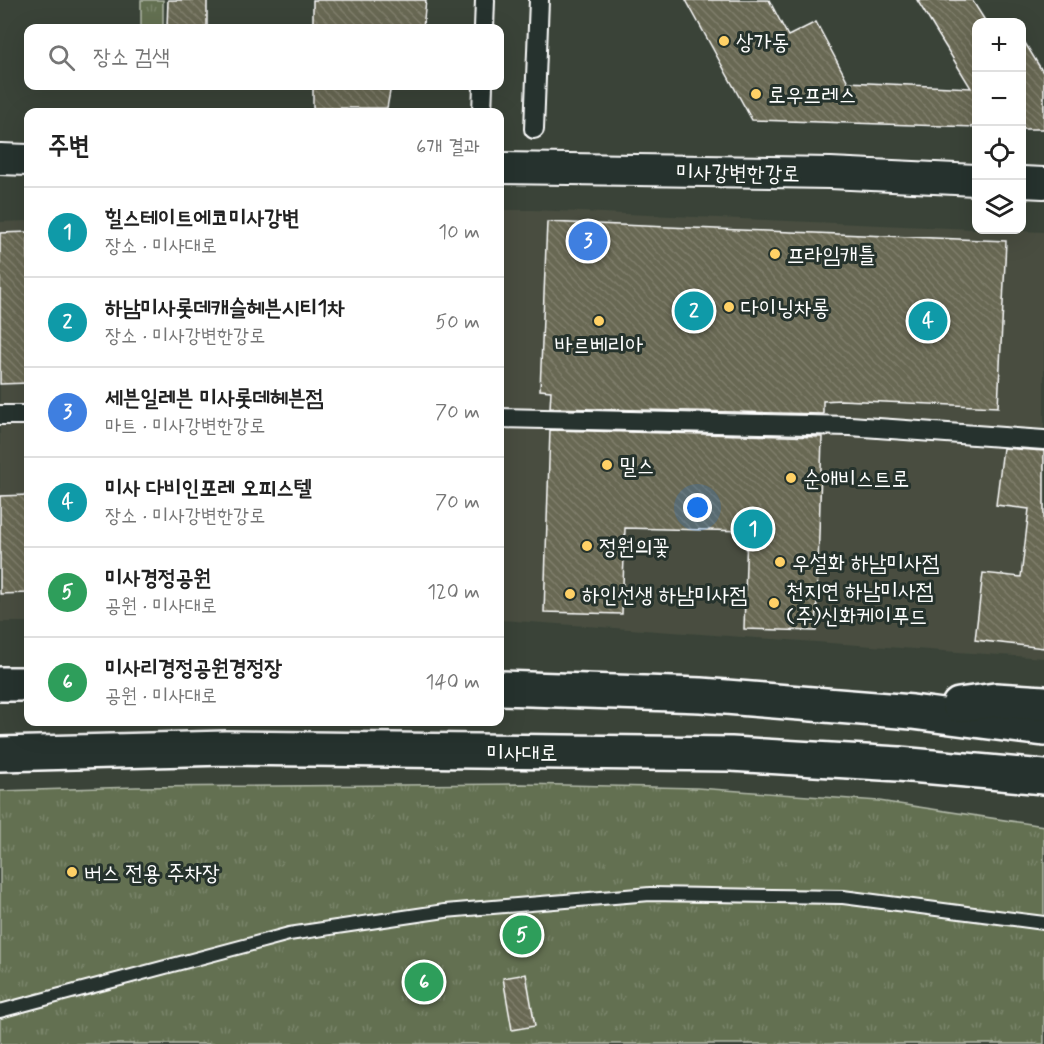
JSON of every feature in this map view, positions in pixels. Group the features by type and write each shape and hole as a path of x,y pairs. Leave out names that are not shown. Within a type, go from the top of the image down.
{"main road":[{"path":"0,684 24,684"},
{"path":"504,688 701,695 912,712 1044,729"},
{"path":"912,712 995,699 1044,703"},
{"name":"미사대로","path":"0,754 226,748 731,754 899,764 1044,777"},
{"path":"899,764 1044,792"}],"street":[{"path":"484,24 485,0"},
{"path":"534,129 539,0"},
{"path":"482,108 483,90"},
{"path":"0,159 24,159"},
{"name":"미사강변한강로","path":"504,168 830,174 972,180"},
{"path":"1026,182 1044,183"},
{"path":"0,415 24,415"},
{"path":"504,418 850,426 1044,440"}],"lane":[{"path":"0,1011 289,934 445,911 650,894 843,897 1044,923"}],"shaded area":[{"path":"504,210 972,229 972,234 1044,232 1044,658 504,620"},
{"path":"24,221 24,622 0,622 0,222"}],"green space":[{"path":"141,0 163,0 163,24 141,24"},
{"path":"522,784 697,788 879,801 1044,826 1044,1044 0,1044 0,791 136,787"}],"building":[{"path":"168,0 207,0 207,24 167,24"},
{"path":"313,0 426,0 423,24 313,24"},
{"path":"686,0 769,0 788,36 816,22 848,82 971,88 917,0 972,0 983,18 972,18 972,127 752,120"},
{"path":"1026,45 1044,74 1044,129 1026,129"},
{"path":"313,90 390,90 387,108 313,108"},
{"path":"547,222 1006,241 998,407 840,400 823,401 823,414 550,408 551,391 540,390"},
{"path":"24,232 24,383 0,384 0,233"},
{"path":"550,430 822,437 816,631 744,629 747,531 625,528 622,614 544,612"},
{"path":"1003,448 1044,451 1044,648 975,640 983,573 1021,577 1029,509 996,505"},
{"path":"24,495 24,593 0,594 0,496"},
{"path":"526,974 535,1026 512,1030 503,978"}],"place":[{"name":"상가동","path":"724,41"},
{"name":"로우프레스","path":"756,94"},
{"name":"세븐일레븐 미사롯데헤븐점","path":"588,241"},
{"name":"프라임캐틀","path":"775,254"},
{"name":"다이닝차롱","path":"729,307"},
{"name":"하남미사롯데캐슬헤븐시티1차","path":"694,311"},
{"name":"바르베리아","path":"599,321"},
{"name":"미사 다비인포레 오피스텔","path":"928,321"},
{"name":"밀스","path":"607,465"},
{"name":"순애비스트로","path":"791,478"},
{"name":"힐스테이트에코미사강변","path":"753,529"},
{"name":"정원의꽃","path":"587,546"},
{"name":"우설화 하남미사점","path":"780,562"},
{"name":"하인선생 하남미사점","path":"570,594"},
{"name":"천지연 하남미사점 (주)신화케이푸드","path":"774,603"},
{"name":"버스 전용 주차장","path":"72,872"},
{"name":"미사경정공원","path":"522,935"},
{"name":"미사리경정공원경정장","path":"424,982"}]}
